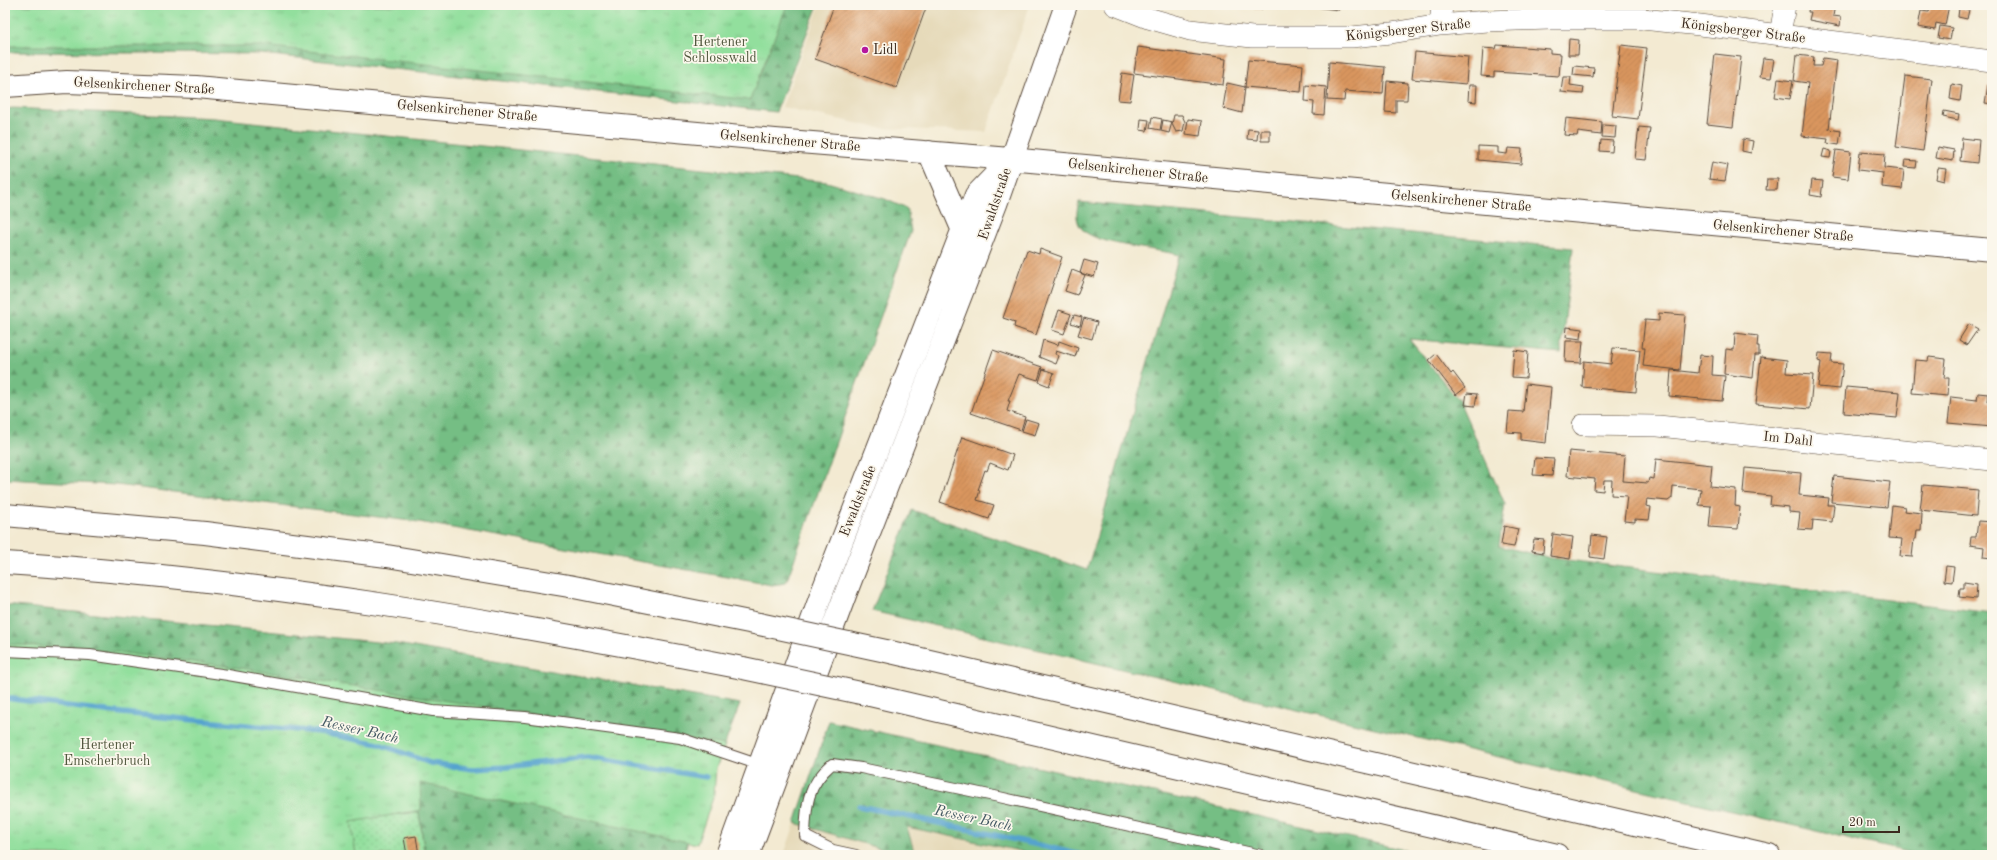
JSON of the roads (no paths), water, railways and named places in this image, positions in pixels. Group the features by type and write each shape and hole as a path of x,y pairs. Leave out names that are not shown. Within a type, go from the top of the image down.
{"main road":[{"name":"Ewaldstraße","path":"748,855 845,595 996,204 1010,159 1066,5"},
{"name":"Gelsenkirchener Straße","path":"5,86 67,82 196,87 1010,159 1992,250"},
{"path":"929,152 962,231"},
{"name":"Ewaldstraße","path":"727,855 823,590 976,196 1010,159"},
{"path":"5,515 205,533 387,556 569,586 886,651 1769,855"},
{"path":"5,563 199,581 380,604 560,632 870,695 1557,855"}],"street":[{"name":"Königsberger Straße","path":"1115,5 1148,18 1190,30 1252,38 1352,37 1391,33 1441,15 1550,19 1642,20 1992,60"},
{"path":"1780,35 1785,5"},
{"name":"Im Dahl","path":"1583,425 1658,426 1992,460"}],"lane":[{"path":"5,651 90,655 228,675 433,711 525,717 680,738 760,765"},
{"path":"856,855 833,850 805,836 806,811 812,789 819,776 832,764 861,768 999,797 1261,855"}],"waterway":[{"name":"Resser Bach","path":"5,698 122,713 319,732 379,744 430,763 473,769 506,767 587,757 706,777"},
{"name":"Resser Bach","path":"859,806 1081,855"}],"place":[{"name":"Lidl","path":"865,50"}],"park label":[{"name":"Hertener Schlosswald","path":"720,50"},
{"name":"Hertener Emscherbruch","path":"107,754"}]}
